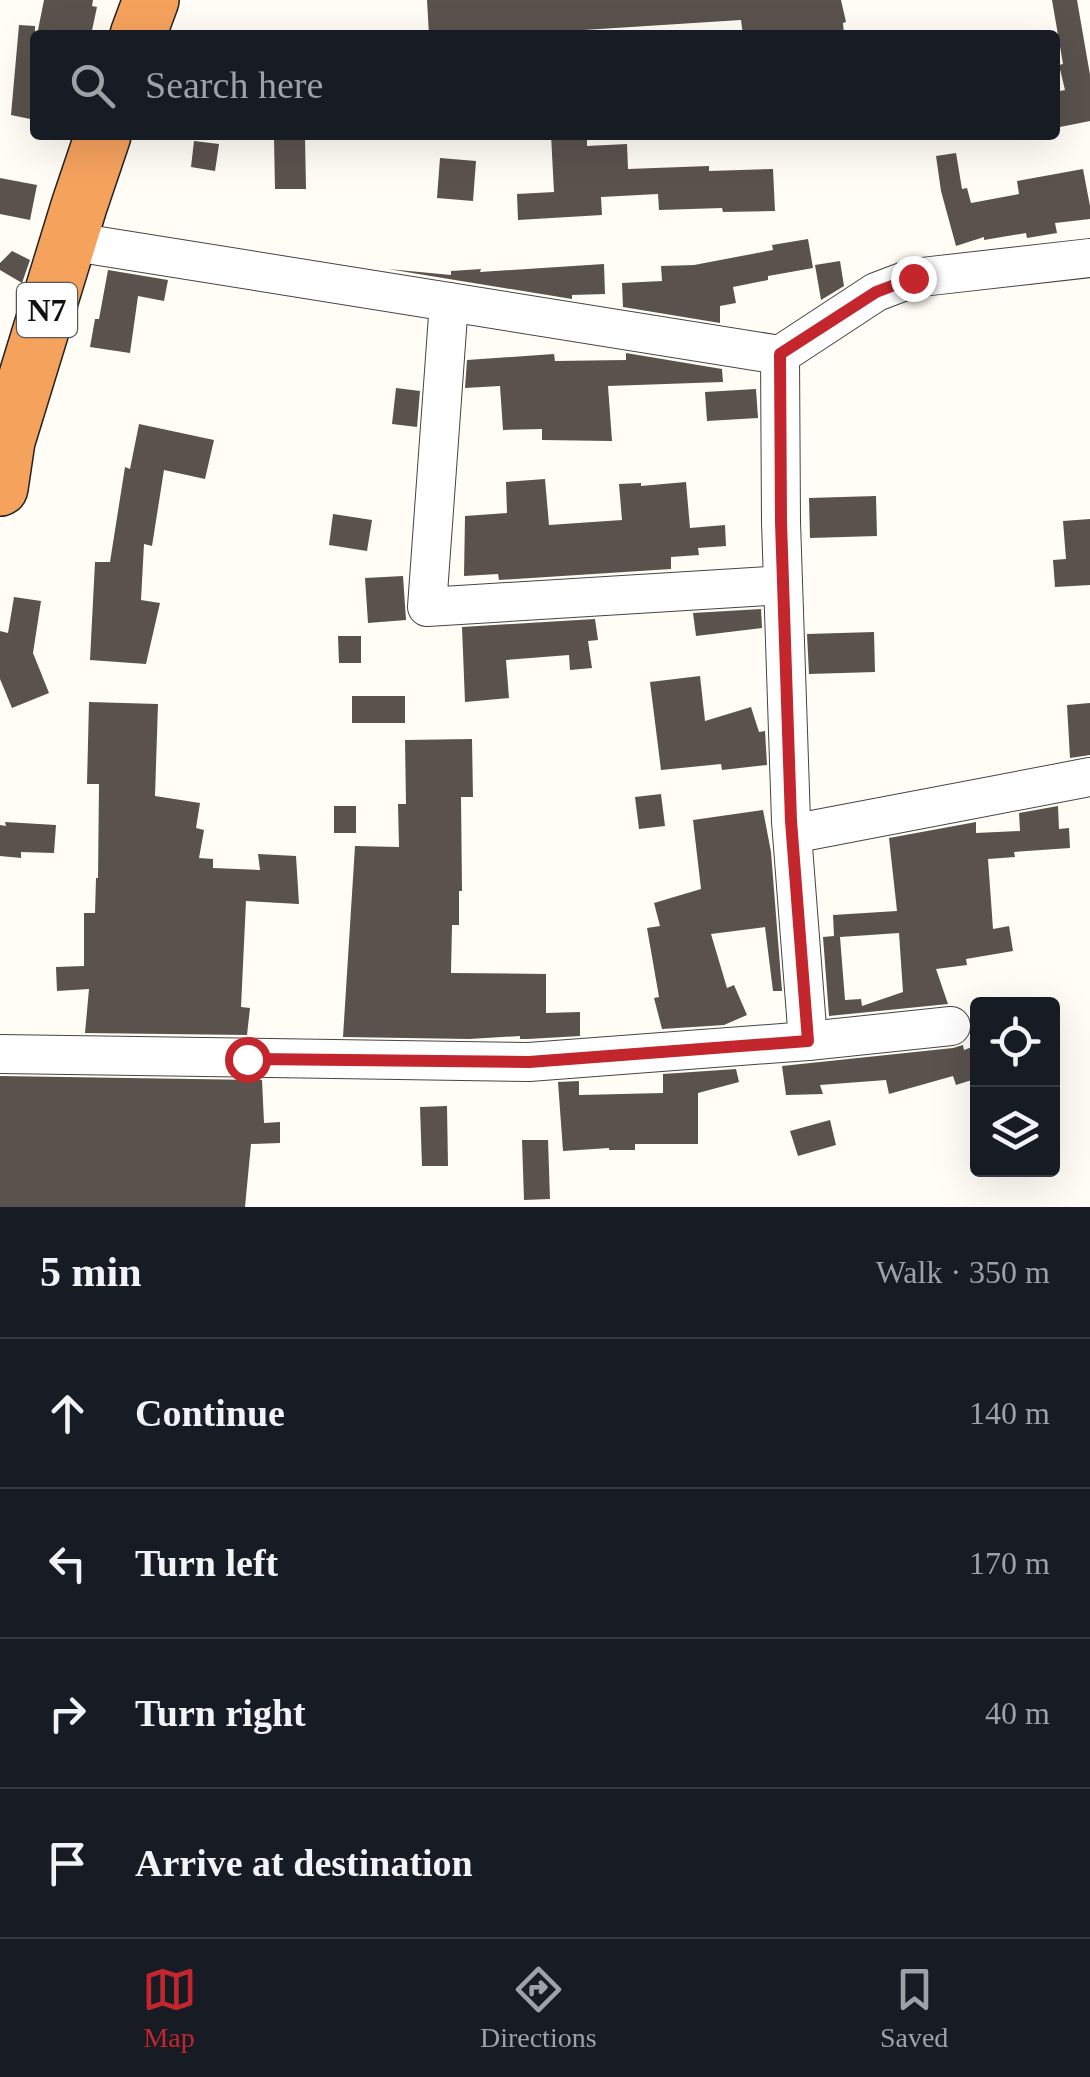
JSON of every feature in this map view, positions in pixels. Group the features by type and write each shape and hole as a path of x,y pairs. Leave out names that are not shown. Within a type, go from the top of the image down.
{"highway":[{"path":"140,30 151,0"},
{"name":"N7","path":"0,488 8,442 101,140"}],"street":[{"path":"68,241 780,354 876,292 913,278 1090,258"},
{"path":"450,302 427,607 783,585"},
{"path":"780,354 791,821 808,1041"},
{"path":"791,821 802,832 1090,777"},
{"path":"0,1054 529,1062 951,1026"}],"building":[{"path":"44,0 93,0 92,6 97,7 92,30 38,30"},
{"path":"427,0 841,0 846,22 844,30 742,30 741,20 584,30 429,30"},
{"path":"1052,0 1077,0 1090,75 1090,121 1060,127 1060,91 1065,90"},
{"path":"19,25 35,26 35,30 30,30 30,119 11,115"},
{"path":"274,140 305,140 306,189 275,189"},
{"path":"551,140 587,140 587,146 627,144 628,169 773,169 775,211 659,210 658,194 601,197 602,215 518,220 517,194 554,192"},
{"path":"194,141 219,144 215,171 191,167"},
{"path":"956,153 962,189 967,188 971,203 1019,194 1017,181 1083,169 1090,219 1055,223 1057,233 1027,238 1026,233 984,237 956,246 936,156"},
{"path":"440,158 476,161 473,201 437,198"},
{"path":"0,178 37,185 30,220 0,214"},
{"path":"808,239 813,268 733,287 736,303 720,306 720,323 623,307 622,283 662,281 661,266 694,265"},
{"path":"12,251 30,260 22,283 0,270 0,263"},
{"path":"840,261 844,286 821,300 815,265"},
{"path":"604,264 605,294 572,295 572,299 388,269 451,275 451,271"},
{"path":"108,270 168,280 164,301 138,296 130,353 90,347"},
{"path":"626,353 722,369 723,382 608,386 612,441 542,440 542,429 503,430 500,386 465,388 467,360 554,354 555,361 626,360"},
{"path":"396,388 420,391 417,427 392,424"},
{"path":"756,389 758,418 707,421 705,392"},
{"path":"139,424 214,440 205,479 164,470 152,546 144,544 141,600 160,603 146,664 90,660 95,562 110,562 125,467 130,469"},
{"path":"545,479 549,525 622,520 619,484 686,482 690,528 725,525 726,546 698,548 699,555 671,557 671,569 499,580 498,574 464,576 465,516 507,513 506,482"},
{"path":"876,496 877,536 810,538 809,498"},
{"path":"333,514 372,520 367,551 329,545"},
{"path":"1090,519 1090,585 1055,587 1053,560 1066,559 1063,521"},
{"path":"403,576 406,620 368,623 365,578"},
{"path":"14,597 41,601 33,653 49,693 12,708 0,679 0,631 8,633"},
{"path":"761,609 762,628 696,636 693,613"},
{"path":"595,619 598,640 588,641 592,668 570,670 569,655 506,660 509,698 465,702 462,627"},
{"path":"874,632 875,672 809,674 807,634"},
{"path":"338,636 361,636 361,663 339,663"},
{"path":"700,676 705,721 751,707 759,732 765,731 767,765 722,770 721,764 661,770 650,682"},
{"path":"352,696 405,696 405,723 352,723"},
{"path":"89,702 158,704 155,796 200,803 196,828 204,830 199,858 213,859 213,868 260,870 258,854 296,856 299,904 246,901 241,1007 250,1008 247,1035 85,1033 89,989 57,991 56,967 84,966 84,913 95,913 99,784 87,784"},
{"path":"1090,703 1090,755 1070,758 1067,705"},
{"path":"472,739 473,797 461,797 462,891 459,925 452,925 451,973 546,974 546,1013 580,1012 580,1036 343,1037 355,846 399,847 398,804 406,804 405,740"},
{"path":"661,794 665,826 639,829 635,797"},
{"path":"334,806 356,806 356,833 334,833"},
{"path":"1058,806 1059,829 1069,828 1070,848 1014,852 1015,857 988,859 993,929 1009,926 1013,951 966,959 967,965 936,969 948,1004 829,1016 823,937 834,936 833,915 897,911 889,838 976,822 976,833 1020,831 1019,813","holes":["899,933 903,992 862,1006 861,999 845,1000 840,937"]},
{"path":"763,810 771,852 782,991 773,991 765,927 711,934 727,988 734,985 747,1015 724,1025 662,1029 654,998 659,997 647,928 660,926 654,903 701,889 693,820"},
{"path":"5,822 56,825 54,853 21,852 21,858 0,856 0,825 6,826"},
{"path":"970,1048 970,1081 956,1085 953,1076 889,1094 886,1080 820,1085 823,1094 786,1095 782,1066"},
{"path":"736,1069 739,1082 698,1093 698,1144 635,1144 635,1150 563,1151 558,1082 579,1081 579,1095 663,1093 663,1074"},
{"path":"0,1076 262,1080 264,1123 280,1122 280,1143 251,1144 245,1207 0,1207"},
{"path":"447,1106 448,1166 422,1166 420,1107"},
{"path":"830,1120 836,1145 798,1156 790,1131"},
{"path":"522,1140 548,1140 550,1199 524,1200"}],"route":[{"path":"247,1059 529,1062 808,1041 791,821 780,354 876,292 913,278"}]}
